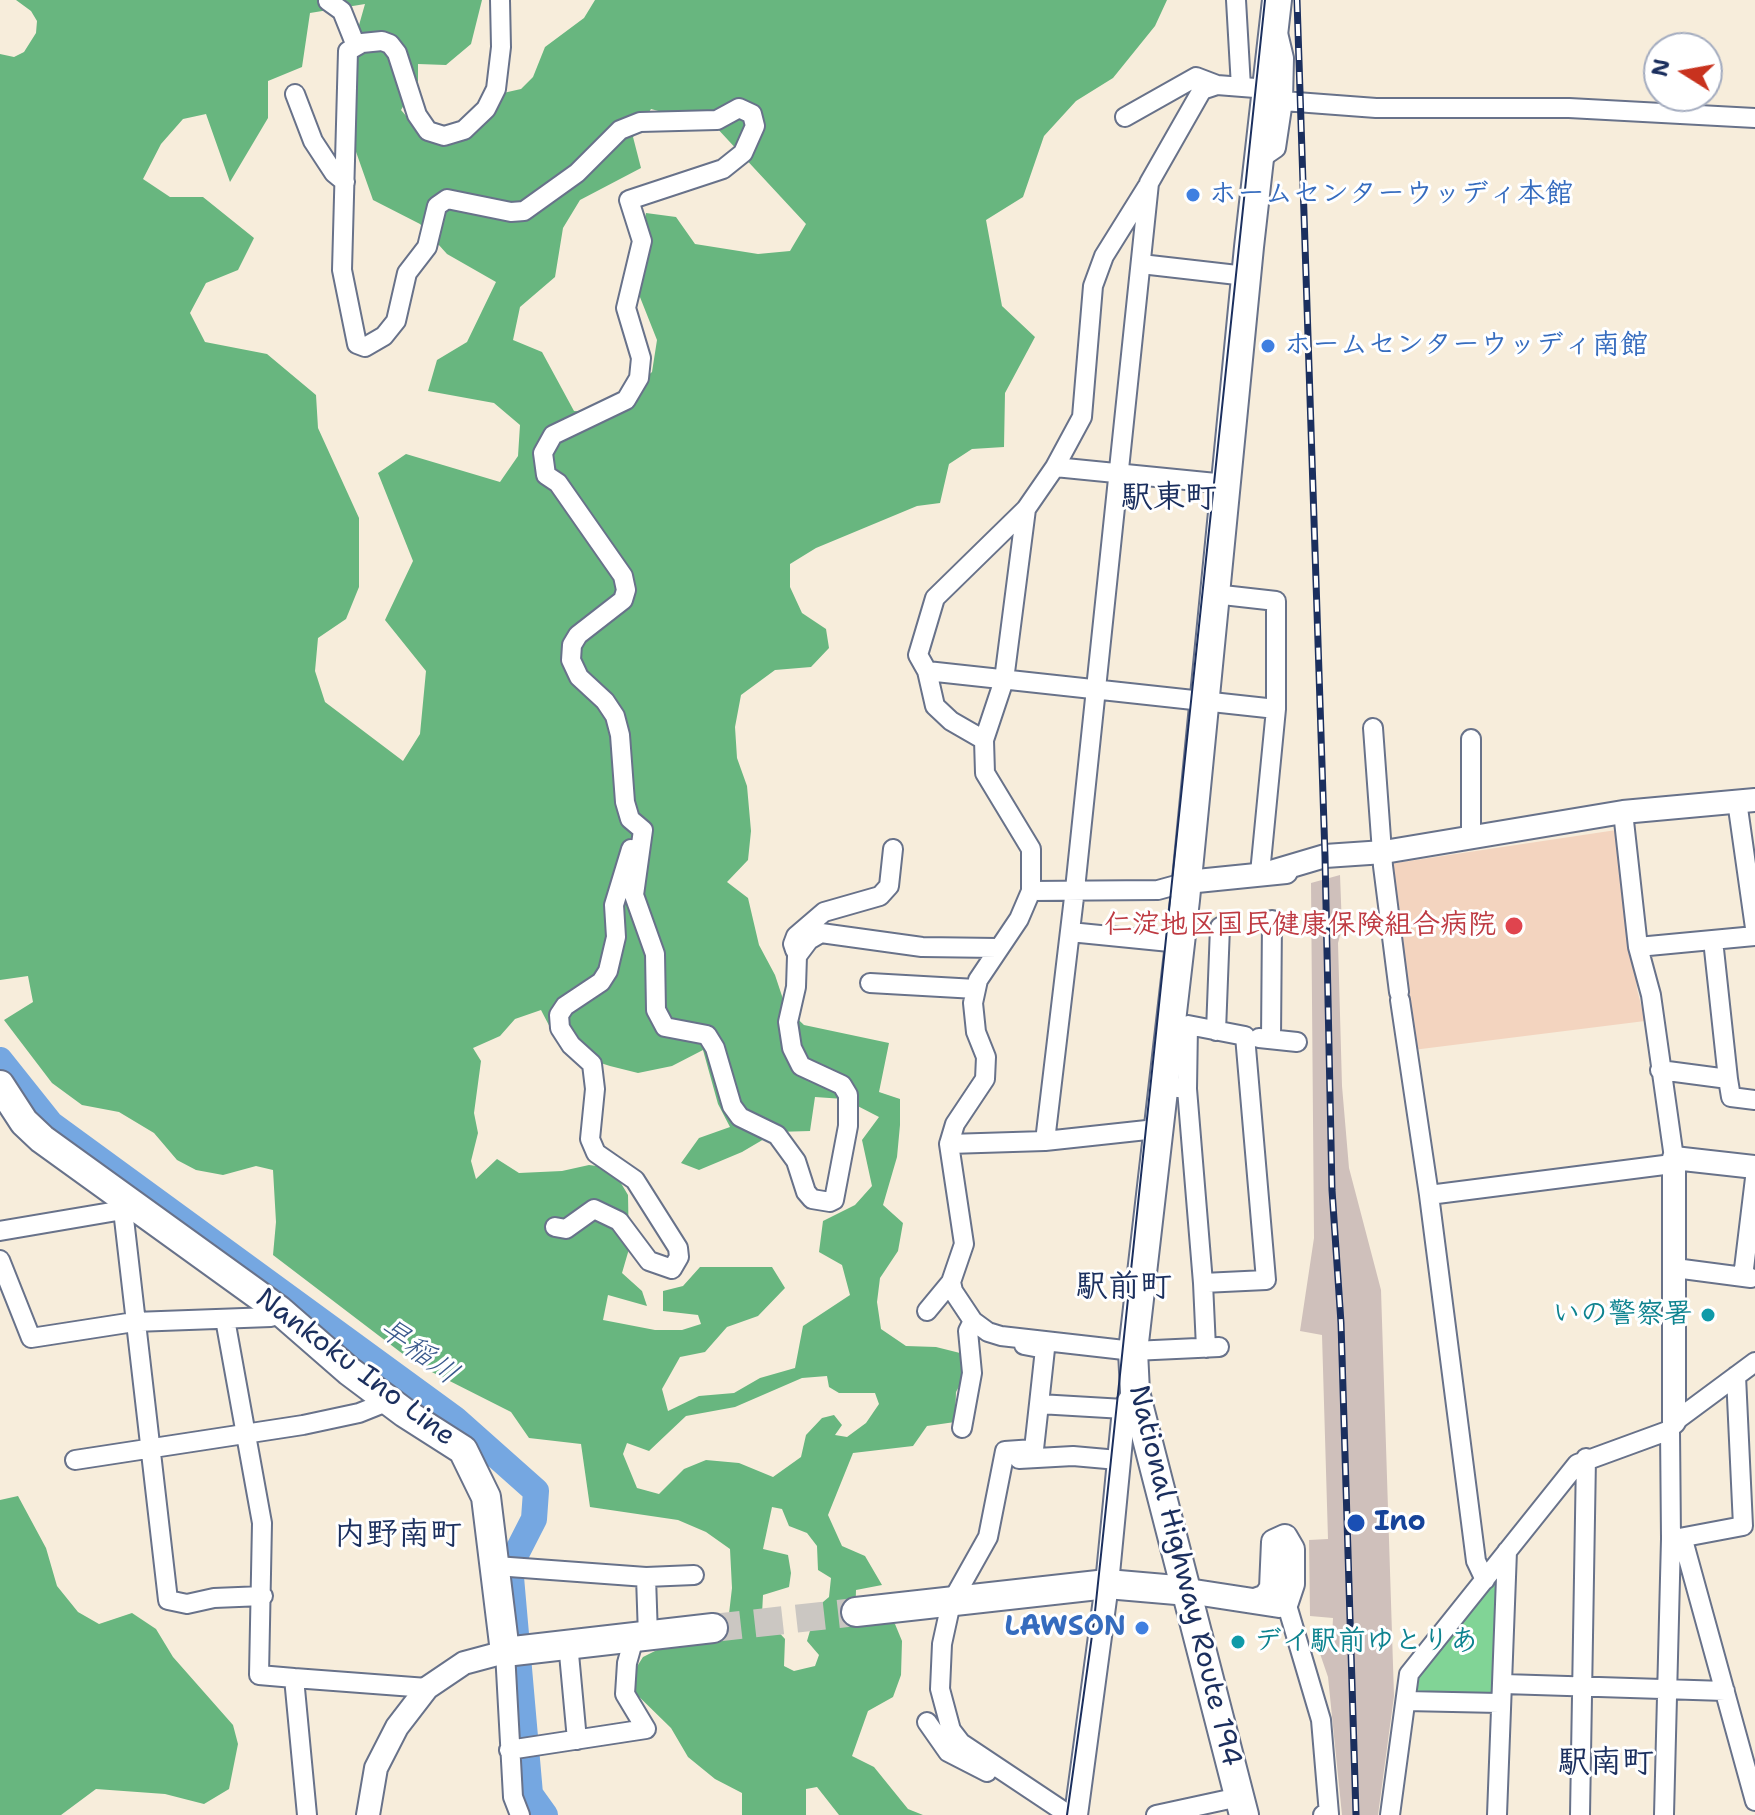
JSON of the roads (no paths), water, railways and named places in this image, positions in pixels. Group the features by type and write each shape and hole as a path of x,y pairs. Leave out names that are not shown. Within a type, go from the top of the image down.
{"main road":[{"name":"National Highway Route 194","path":"1241,1806 1188,1591 1130,1401 1156,1129 1174,1087 1180,943 1202,700 1260,159 1264,92 1275,14"},
{"name":"Nankoku Ino Line","path":"3,1098 42,1139 126,1206 279,1310 349,1371 463,1450 475,1467 486,1497 512,1650"},
{"path":"856,1612 1107,1584 1188,1591 1279,1605 1286,1602 1292,1584 1292,1549 1285,1537 1274,1542 1272,1588 1266,1597 1255,1601"},
{"path":"512,1650 713,1628"}],"street":[{"path":"500,0 501,47 496,89 486,109 464,130 444,136 428,131 417,115 397,53 382,41 356,46 348,51 342,270 357,344 365,347 384,336 396,321 407,273 427,247 437,206 447,199 511,212 524,211 577,173 620,130 640,122 717,120 739,108 752,114 755,126 743,153 723,169 629,200 642,241 626,308 641,358 639,378 626,400 553,435 543,453 546,475 558,483 623,576 626,590 623,600 578,635 572,645 571,660 579,677 605,701 615,716 630,819 630,853 614,905 616,937 612,960 601,982 565,1006 559,1015 560,1028 571,1045 592,1064 595,1089 590,1139 596,1153 635,1180 678,1248 679,1257 672,1269 649,1261 619,1221 594,1209 566,1229 555,1227"},
{"path":"1236,0 1264,92"},
{"path":"328,1 342,11 356,46"},
{"path":"1125,117 1196,77 1217,85 1376,108 1569,108 1755,118"},
{"path":"984,740 951,721 935,706 927,671 918,655 935,598 1026,509 1055,467 1082,417 1093,286 1104,256 1202,90 1217,85"},
{"path":"295,94 313,141 334,173 345,182"},
{"path":"1045,1141 1075,889 1149,183"},
{"path":"1141,264 1246,276"},
{"path":"1055,467 1226,484"},
{"path":"927,1311 951,1282 964,1244 949,1144 955,1124 985,1079 986,1057 975,1018 976,989 997,948 1019,919 1031,891 1031,849 985,773 982,759 984,740 1004,680 1026,509"},
{"path":"1214,594 1276,601 1276,709 1266,873"},
{"path":"927,671 1276,709"},
{"path":"1373,728 1382,852 1399,996 1460,1412 1476,1561 1485,1580"},
{"path":"1471,739 1471,835"},
{"path":"1031,891 1158,890 1187,882 1325,869 1382,852 1471,835 1623,812 1746,801 1755,928"},
{"path":"1623,812 1638,947 1651,995 1673,1161 1675,1268 1672,1426 1677,1540 1664,1815"},
{"path":"630,819 643,830 634,895 655,954 656,1010 665,1027 707,1035 715,1048 732,1106 740,1117 777,1135 796,1161 806,1192 812,1199 830,1202 834,1200 848,1126 848,1095 842,1085 801,1066 792,1048 788,1022 796,987 797,956 793,944 817,910 880,896 889,886 893,849"},
{"path":"1271,1039 1272,920"},
{"path":"1216,1031 1220,927"},
{"path":"1070,932 1180,943"},
{"path":"797,956 809,940 821,933 922,947 997,948"},
{"path":"1638,947 1755,936"},
{"path":"1713,940 1731,1097 1755,1100"},
{"path":"870,983 976,989"},
{"path":"951,1282 960,1305 973,1321 988,1332 1001,1336 1133,1351 1212,1348 1174,1087 1188,1025 1297,1042"},
{"path":"1203,1283 1266,1280 1245,1036"},
{"path":"1660,1070 1728,1079"},
{"path":"950,1108 985,1079"},
{"path":"949,1144 1045,1141 1156,1129"},
{"path":"1429,1195 1673,1161 1755,1167"},
{"path":"1675,1268 1749,1278 1755,1178"},
{"path":"0,1231 126,1206 134,1322 168,1600 187,1604 214,1598 263,1596"},
{"path":"0,1260 31,1338 134,1322 271,1317 279,1310"},
{"path":"225,1319 262,1523 263,1596 259,1675 427,1688"},
{"path":"962,1428 972,1373 968,1331 973,1321"},
{"path":"1001,1336 1013,1343 1045,1349 1034,1449 1005,1451 988,1537 951,1603 942,1644 940,1689 951,1730 979,1756 1045,1796 1069,1815"},
{"path":"1390,1815 1409,1674 1577,1464 1586,1458 1634,1445 1672,1426 1755,1362"},
{"path":"1677,1540 1743,1526 1736,1376"},
{"path":"75,1460 303,1425 359,1413 389,1401"},
{"path":"1039,1404 1130,1401 1118,1460 1107,1584 1076,1815"},
{"path":"1004,1456 1031,1459 1073,1456 1118,1460"},
{"path":"1580,1815 1586,1458"},
{"path":"1677,1540 1725,1691 1755,1801"},
{"path":"1497,1815 1507,1551"},
{"path":"496,1566 646,1577 694,1575"},
{"path":"509,1750 646,1729 625,1694 627,1663 641,1637 646,1577"},
{"path":"1286,1602 1321,1720 1329,1814 1323,1815"},
{"path":"568,1643 577,1740"},
{"path":"368,1815 376,1768 397,1727 427,1688 464,1663 512,1650 509,1750 513,1797 520,1815"},
{"path":"294,1678 307,1815"},
{"path":"1504,1684 1725,1691"},
{"path":"1406,1701 1499,1703"},
{"path":"927,1722 948,1752 1018,1788 1045,1796"},
{"path":"1156,1815 1241,1806"}],"waterway":[{"name":"早稲川","path":"0,1060 51,1124 455,1419 536,1491 534,1519 510,1566 530,1794 545,1815"}],"tunnel":[{"path":"713,1628 856,1612"}],"tram line":[{"path":"1067,1815 1094,1621 1265,0"}],"railway":[{"path":"1297,0 1325,856 1332,1190 1341,1323 1356,1815"}],"place":[{"name":"ホームセンターウッディ本館","path":"1193,195"},
{"name":"ホームセンターウッディ南館","path":"1268,346"},
{"name":"仁淀地区国民健康保険組合病院","path":"1514,926"},
{"name":"いの警察署","path":"1708,1315"},
{"name":"Ino","path":"1356,1523"},
{"name":"LAWSON","path":"1142,1628"},
{"name":"デイ駅前ゆとりあ","path":"1238,1642"}],"district":[{"name":"駅東町","path":"1169,499"},
{"name":"駅前町","path":"1124,1288"},
{"name":"内野南町","path":"398,1536"},
{"name":"駅南町","path":"1606,1764"}]}
